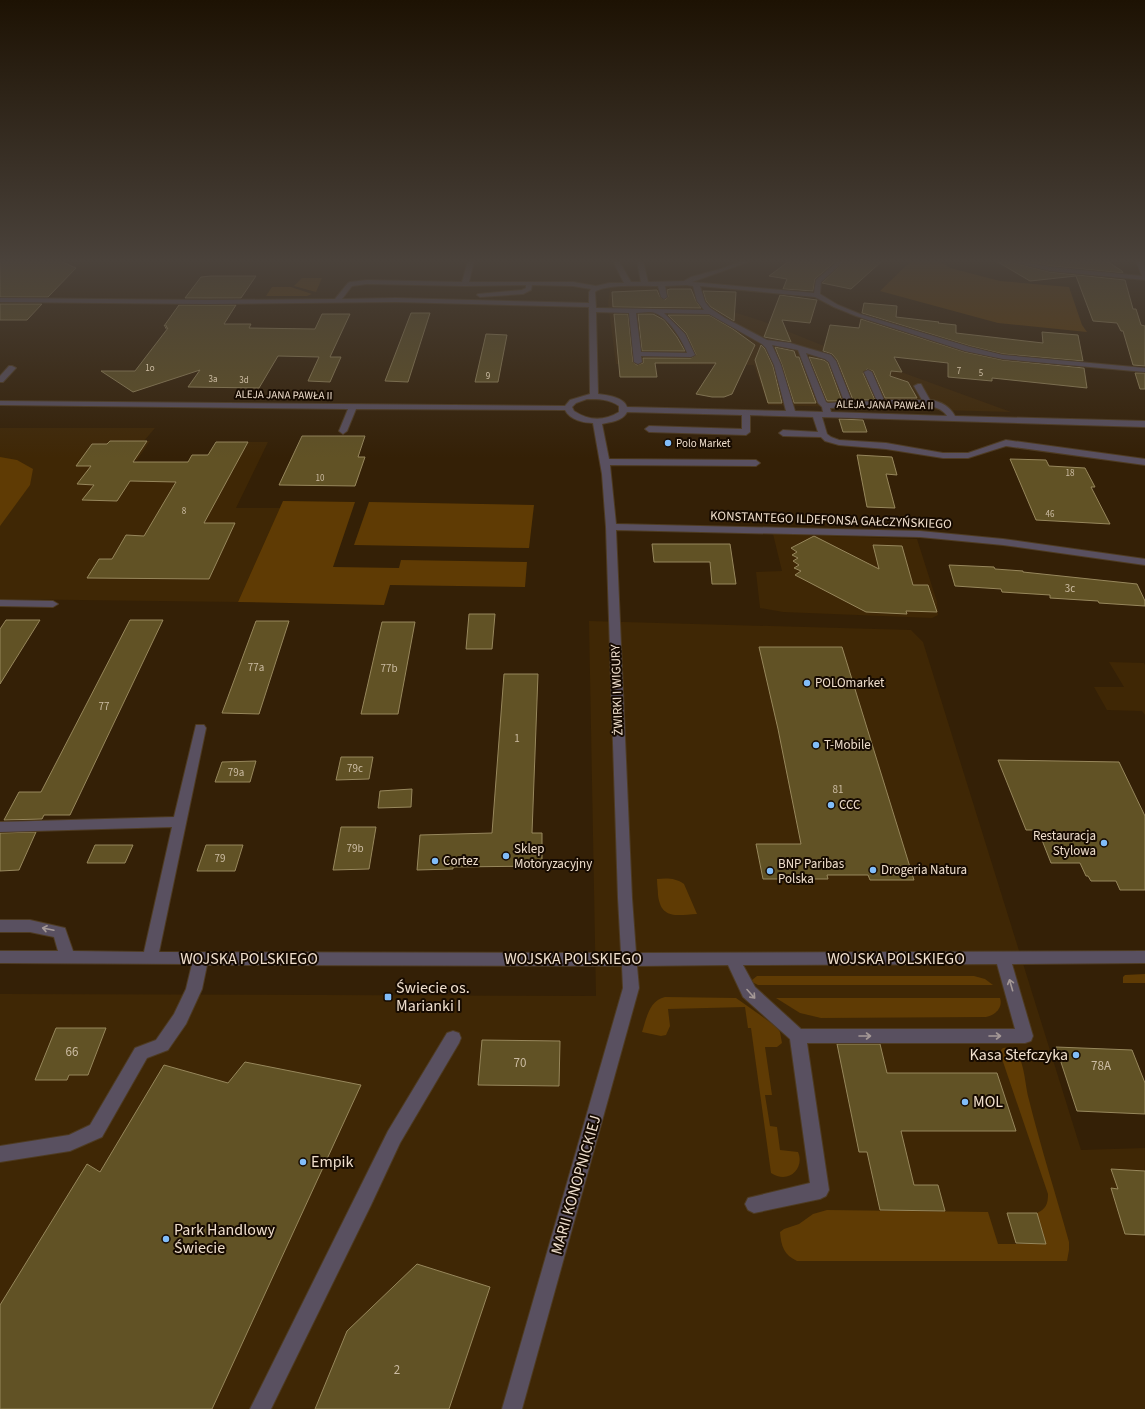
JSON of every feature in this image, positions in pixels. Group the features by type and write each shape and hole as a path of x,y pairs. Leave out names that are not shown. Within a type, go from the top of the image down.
{"street":[{"path":"593,327 595,378 594,397"},
{"path":"634,327 638,358 691,355 688,344 681,332 675,327"},
{"path":"738,327 765,342 801,349 828,357 832,361 848,401 845,404"},
{"path":"896,327 985,354 1017,359 1145,370"},
{"path":"765,342 772,350 789,403 791,414"},
{"path":"801,349 822,403 826,406 828,415"},
{"path":"0,380 12,368"},
{"path":"868,372 881,402"},
{"path":"918,386 927,403"},
{"path":"586,397 594,397 603,397 618,402 623,406 624,410 616,418 597,421 580,419 573,416 569,412 568,408 573,401 586,397"},
{"path":"826,406 845,404 877,404 881,402 927,403 940,405 947,409 952,418"},
{"name":"ALEJA JANA PAWŁA II","path":"0,403 568,408"},
{"path":"344,431 353,407"},
{"name":"ALEJA JANA PAWŁA II","path":"624,410 1145,424"},
{"path":"682,411 685,430"},
{"path":"649,430 746,432 746,413"},
{"path":"817,414 824,435 828,439 842,443 888,446 944,456 977,454 992,447 1006,444 1145,462"},
{"name":"ŻWIRKI I WIGURY","path":"597,421 605,462 611,527 625,898 630,959"},
{"path":"783,433 824,435"},
{"path":"605,462 756,463"},
{"name":"KONSTANTEGO ILDEFONSA GAŁCZYŃSKIEGO","path":"611,527 920,534 1003,542 1145,562"},
{"path":"0,603 53,604"},
{"path":"150,958 170,872 179,822 200,728"},
{"path":"0,827 179,822"},
{"path":"0,926 30,926 60,932 67,957"},
{"name":"WOJSKA POLSKIEGO","path":"0,957 150,958 201,960 733,960 1145,957"},
{"path":"798,1036 1026,1036 1003,958"},
{"name":"MARII KONOPNICKIEJ","path":"512,1409 631,988 630,959"},
{"path":"0,1154 70,1143 96,1131 141,1053 162,1045 180,1019 194,989 201,960"},
{"path":"733,960 748,992 798,1036 820,1190 754,1204"},
{"path":"260,1409 365,1199 394,1136 453,1038"}],"shaded area":[{"path":"611,327 776,327 819,344 1011,412 768,405 754,365 616,364"},
{"path":"1035,327 1083,327 1087,332"},
{"path":"0,428 155,428 144,441 150,441 137,460 128,460 127,462 188,463 208,456 216,442 268,442 236,508 280,508 238,602 0,599"},
{"path":"0,457 17,460 33,469 30,485 0,526"},
{"path":"283,501 355,502 333,567 399,568 401,560 527,562 525,587 390,585 384,605 238,602"},
{"path":"369,502 534,505 529,548 354,545"},
{"path":"773,534 917,539 937,602 938,615 932,618 783,612 760,608 756,572 782,571"},
{"path":"589,621 911,630 923,642 1081,1150 1145,1148 1145,1409 0,1409 0,994 596,996"},
{"path":"1109,662 1144,663 1145,715 1142,711 1107,710 1094,687 1124,687"},
{"path":"657,879 671,879 684,884 697,914 677,915 666,912 660,903"},
{"path":"1145,974 1145,983 1123,983 1123,977 1125,975"},
{"path":"757,976 974,976 985,979 993,985 758,985 752,982 752,980"},
{"path":"665,997 736,998 777,1027 780,1032 782,1043 777,1047 765,1047 772,1095 765,1095 770,1126 777,1127 780,1150 798,1152 800,1158 799,1164 794,1173 784,1177 771,1173 751,1028 748,1028 745,1007 668,1009 670,1026 666,1035 661,1036 642,1032 649,1010 655,1002"},
{"path":"776,998 1000,998 1001,1001 998,1010 986,1017 821,1018 800,1013"},
{"path":"1003,1048 1010,1048 1014,1050 1022,1063 1034,1118 1069,1242 1067,1261 797,1261 786,1253 782,1246 780,1232 784,1229 799,1224 813,1214 827,1210 988,1212 998,1244 1046,1244 1037,1213 1043,1210 1046,1206 1048,1194 1000,1053"}],"building":[{"path":"166,327 250,327 249,328 315,329 316,327 344,327 330,357 341,357 330,382 308,381 319,357 278,356 259,388 188,387 200,370 133,392 101,371 135,371 168,328 165,328"},
{"path":"406,327 426,327 408,382 385,381"},
{"path":"615,327 629,327 633,362 637,365 643,363 643,358 691,358 696,355 686,333 680,327 729,327 755,345 732,394 724,397 712,397 696,394 716,363 655,363 657,377 620,377"},
{"path":"639,327 669,327 685,351 642,351"},
{"path":"768,327 785,327 791,342 764,337"},
{"path":"830,327 859,328 859,327 885,327 965,352 1003,360 1084,368 1087,388 992,378 992,381 948,377 948,363 894,357 902,372 891,371 890,376 908,382 917,398 885,398 873,371 867,369 863,373 875,400 853,400 837,360 832,354 823,351"},
{"path":"907,327 956,327 956,333 1043,343 1042,332 1078,335 1083,361 1003,354 970,346"},
{"path":"1119,327 1145,327 1145,366 1133,365 1123,331 1121,331"},
{"path":"486,334 507,335 498,382 475,382"},
{"path":"761,345 765,349 773,366 782,403 768,403 755,360"},
{"path":"775,347 794,351 796,357 799,357 816,403 794,403"},
{"path":"809,357 824,360 828,363 842,401 827,401"},
{"path":"1135,373 1145,373 1145,389 1140,389"},
{"path":"839,419 863,420 867,432 843,432"},
{"path":"302,436 365,436 358,457 365,457 355,486 279,485"},
{"path":"110,441 147,441 133,462 188,462 192,455 208,455 216,442 248,442 204,523 235,523 209,579 87,578 99,559 112,559 126,535 144,536 176,482 130,481 117,501 82,500 94,485 77,484 91,466 76,466 92,444 107,444"},
{"path":"857,455 892,457 897,475 886,474 895,508 867,507"},
{"path":"1010,459 1046,460 1049,466 1085,468 1095,487 1091,487 1110,524 1036,520"},
{"path":"814,536 879,569 873,545 902,546 913,585 928,585 937,612 906,611 907,614 866,612 795,575 801,571 794,568 799,565 793,561 798,558 792,555 797,552 791,548"},
{"path":"652,544 730,544 736,584 712,584 710,562 654,562"},
{"path":"949,565 994,567 995,569 1137,584 1145,601 1145,606 1050,598 1050,595 1002,592 1001,589 955,586"},
{"path":"469,614 495,614 492,649 466,649"},
{"path":"6,620 40,620 0,684 0,629"},
{"path":"130,620 163,620 70,815 44,815 42,819 4,820 19,792 41,792"},
{"path":"256,621 289,621 259,714 222,713"},
{"path":"382,622 415,622 398,714 361,714"},
{"path":"759,647 842,647 914,880 870,880 868,875 827,875 828,879 763,879 756,844 801,844 778,729"},
{"path":"504,674 538,674 532,833 542,833 542,866 453,867 453,869 417,870 420,835 492,833"},
{"path":"341,757 373,757 369,779 336,780"},
{"path":"998,760 1119,762 1145,816 1145,890 1120,890 1116,881 1091,881 1088,876 1086,876 1080,863 1051,863 1038,830 1026,830"},
{"path":"256,761 250,782 215,782 222,762"},
{"path":"412,789 411,807 378,808 380,791"},
{"path":"341,827 376,827 369,869 333,870"},
{"path":"36,832 19,870 0,871 0,833"},
{"path":"95,845 133,845 125,863 87,863"},
{"path":"206,845 243,845 235,871 197,871"},
{"path":"56,1028 106,1028 88,1075 69,1075 67,1080 35,1080"},
{"path":"482,1040 560,1041 559,1086 478,1085"},
{"path":"837,1044 880,1044 887,1073 997,1073 1016,1131 901,1131 914,1185 938,1185 945,1211 880,1210 867,1152 859,1152"},
{"path":"1056,1047 1132,1050 1145,1083 1145,1114 1077,1111"},
{"name":"Park Handlowy Świecie","path":"245,1062 361,1085 212,1409 0,1409 0,1305 87,1164 100,1172 164,1065 228,1083"},
{"path":"1111,1169 1145,1171 1145,1235 1125,1234 1111,1188 1118,1189"},
{"path":"1007,1213 1037,1213 1046,1244 1016,1243"},
{"path":"417,1264 490,1287 449,1409 315,1409 347,1331"}],"place":[{"name":"Polo Market","path":"668,443"},
{"name":"POLOmarket","path":"807,683"},
{"name":"T-Mobile","path":"816,745"},
{"name":"CCC","path":"831,805"},
{"name":"Restauracja Stylowa","path":"1104,843"},
{"name":"Sklep Motoryzacyjny","path":"506,856"},
{"name":"Cortez","path":"435,861"},
{"name":"Drogeria Natura","path":"873,870"},
{"name":"BNP Paribas Polska","path":"770,871"},
{"name":"Świecie os. Marianki I","path":"388,997"},
{"name":"Kasa Stefczyka","path":"1076,1055"},
{"name":"MOL","path":"965,1102"},
{"name":"Empik","path":"303,1162"},
{"name":"Park Handlowy Świecie","path":"166,1239"}]}
